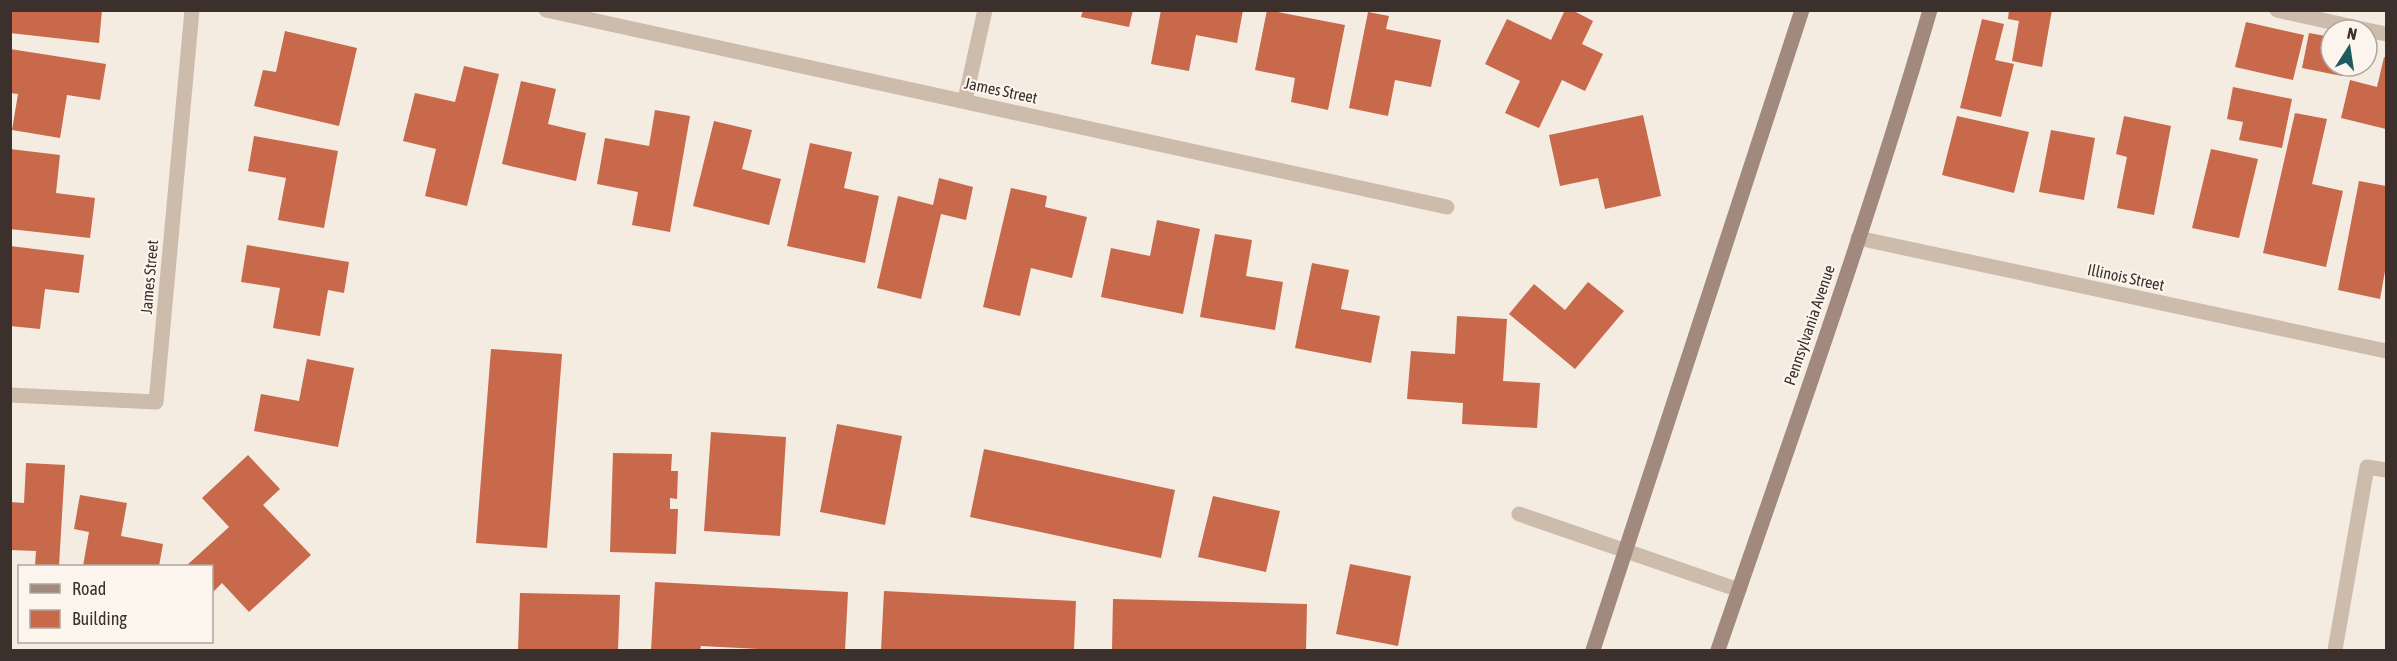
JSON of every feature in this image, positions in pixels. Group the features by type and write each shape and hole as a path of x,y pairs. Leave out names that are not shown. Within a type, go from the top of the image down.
{"main road":[{"path":"1593,651 1802,10"},
{"name":"Pennsylvania Avenue","path":"1718,651 1858,238 1930,10"}],"street":[{"name":"James Street","path":"10,395 156,402 192,10"},
{"name":"James Street","path":"546,10 1447,207"},
{"path":"964,100 985,10"},
{"path":"2277,10 2319,19"},
{"name":"Illinois Street","path":"1858,238 2386,351"},
{"path":"2336,651 2367,467 2386,471"},
{"path":"1519,514 1738,590"}],"building":[{"path":"10,10 102,10 99,43 10,33"},
{"path":"1083,10 1133,10 1129,27 1081,17"},
{"path":"1161,10 1243,10 1237,43 1196,35 1189,71 1151,64"},
{"path":"1267,10 1345,25 1328,110 1291,102 1295,78 1255,70"},
{"path":"1565,10 1572,10 1593,21 1582,44 1603,54 1585,91 1562,80 1539,128 1505,113 1520,81 1485,64 1507,19 1551,40"},
{"path":"2009,10 2052,10 2042,67 2012,61 2019,21 2008,19"},
{"path":"1368,12 1389,16 1386,29 1441,40 1431,87 1395,80 1388,116 1349,108"},
{"path":"1982,19 2004,24 1995,60 2014,64 2001,117 1960,108"},
{"path":"2246,22 2304,35 2293,80 2235,67"},
{"path":"285,31 357,48 339,126 254,106 263,70 276,72"},
{"path":"2309,33 2319,35 2319,71 2302,68"},
{"path":"10,49 106,64 100,100 67,95 60,138 12,130 18,94 10,93"},
{"path":"2384,57 2386,58 2386,129 2341,118 2350,80 2377,87"},
{"path":"464,66 499,74 467,206 425,196 436,149 403,141 415,93 455,102"},
{"path":"521,81 556,89 548,124 586,133 576,181 502,164"},
{"path":"2233,87 2292,99 2282,148 2239,140 2243,122 2227,119"},
{"path":"655,110 690,116 670,232 632,225 638,192 597,184 605,138 649,146"},
{"path":"2295,113 2327,119 2312,184 2343,191 2326,267 2263,253"},
{"path":"1643,115 1661,196 1605,209 1598,178 1560,186 1549,135"},
{"path":"1957,116 2029,132 2014,193 1942,175"},
{"path":"2124,116 2171,126 2154,215 2117,208 2127,157 2116,154"},
{"path":"714,121 752,130 742,169 781,179 769,225 693,206"},
{"path":"2051,130 2095,138 2084,200 2039,192"},
{"path":"254,136 338,151 324,228 278,220 286,178 248,171"},
{"path":"810,143 852,152 844,188 879,196 865,263 787,246"},
{"path":"10,149 60,155 56,193 95,198 90,238 10,229"},
{"path":"2211,149 2258,159 2239,238 2192,228"},
{"path":"939,178 973,187 966,220 941,214 921,299 877,288 898,196 933,205"},
{"path":"2359,181 2386,186 2386,266 2380,299 2338,290"},
{"path":"1011,188 1047,196 1045,207 1087,217 1072,278 1031,268 1020,316 983,307"},
{"path":"1157,220 1200,229 1183,314 1101,297 1111,248 1150,256"},
{"path":"1215,234 1252,240 1246,276 1283,282 1275,330 1200,317"},
{"path":"247,245 349,262 344,293 328,290 320,336 273,328 280,288 241,282"},
{"path":"10,246 84,255 79,293 45,289 40,329 10,326"},
{"path":"1312,263 1349,270 1341,309 1380,316 1371,363 1295,348"},
{"path":"1588,282 1624,311 1575,369 1509,314 1534,284 1565,310"},
{"path":"1457,316 1507,319 1503,381 1540,383 1537,428 1462,424 1463,403 1407,399 1411,351 1455,354"},
{"path":"491,349 562,354 547,548 476,543"},
{"path":"307,359 354,368 338,447 254,431 261,394 299,401"},
{"path":"837,424 902,436 885,525 820,512"},
{"path":"711,432 786,437 780,536 704,531"},
{"path":"984,449 1175,490 1161,558 970,517"},
{"path":"613,453 672,454 671,471 678,471 677,499 670,498 670,509 678,509 676,554 610,552"},
{"path":"248,455 280,489 263,505 311,555 249,612 222,583 213,592 213,565 187,565 229,527 202,498"},
{"path":"26,463 65,465 59,565 35,565 36,551 10,550 10,502 24,503"},
{"path":"80,495 127,503 121,536 163,544 159,565 83,565 89,532 74,529"},
{"path":"1213,496 1280,511 1266,572 1198,557"},
{"path":"1350,564 1411,576 1398,646 1336,634"},
{"path":"655,582 848,592 845,650 780,650 701,646 700,650 651,650"},
{"path":"884,591 1076,601 1074,650 881,650"},
{"path":"520,593 620,595 618,650 518,650"},
{"path":"1113,599 1307,604 1306,650 1112,650"}]}
